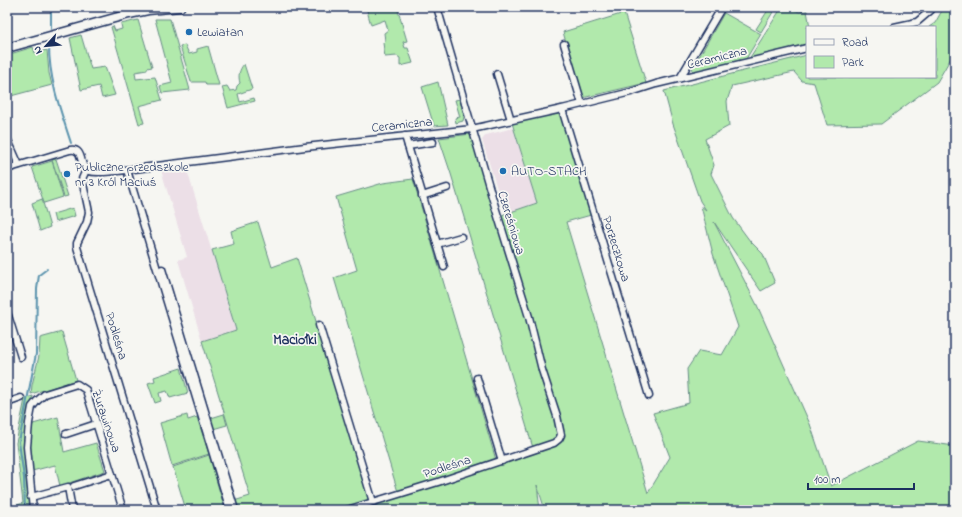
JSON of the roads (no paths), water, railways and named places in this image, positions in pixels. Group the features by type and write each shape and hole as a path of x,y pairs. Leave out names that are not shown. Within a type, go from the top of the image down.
{"street":[{"path":"7,48 129,14 155,9 180,7"},
{"name":"Czereśniowa","path":"437,7 529,317 542,370 557,416 561,435 554,443"},
{"path":"680,78 722,7"},
{"path":"899,26 917,22 931,8"},
{"path":"564,44 582,104"},
{"name":"Ceramiczna","path":"86,170 90,172 127,170 274,151 472,129 562,109 680,78 806,48"},
{"path":"497,74 511,120"},
{"name":"Porzeczkowa","path":"562,109 649,396"},
{"path":"405,136 444,267"},
{"path":"7,138 18,165"},
{"path":"408,146 433,142"},
{"path":"7,169 74,149 79,154 86,170"},
{"name":"Podleśna","path":"86,170 82,179 89,212 87,222 77,243 77,247 157,510"},
{"path":"127,170 230,510"},
{"path":"422,196 447,188"},
{"path":"437,244 461,237"},
{"path":"162,269 235,510"},
{"path":"7,312 21,357"},
{"path":"319,325 373,502"},
{"path":"478,378 502,461"},
{"name":"Żurawinowa","path":"31,496 28,471 27,436 32,408 45,394 77,384 86,390 123,510"},
{"path":"7,402 21,398"},
{"path":"66,434 96,424"},
{"name":"Podleśna","path":"347,510 438,482 554,443"},
{"path":"74,486 112,474"},
{"path":"32,510 31,496 68,487 72,510"}],"waterway":[{"path":"51,7 51,29"},
{"path":"49,46 53,83 71,143"},
{"path":"25,510 24,478 19,442 36,354 37,289 39,275 47,269"}],"place":[{"name":"Lewiatan","path":"189,32"},
{"name":"AUTO-STACH","path":"503,171"},
{"name":"Publiczne przedszkole nr 3 Król Maciuś","path":"67,174"}],"district":[{"name":"Maciołki","path":"295,340"}]}
